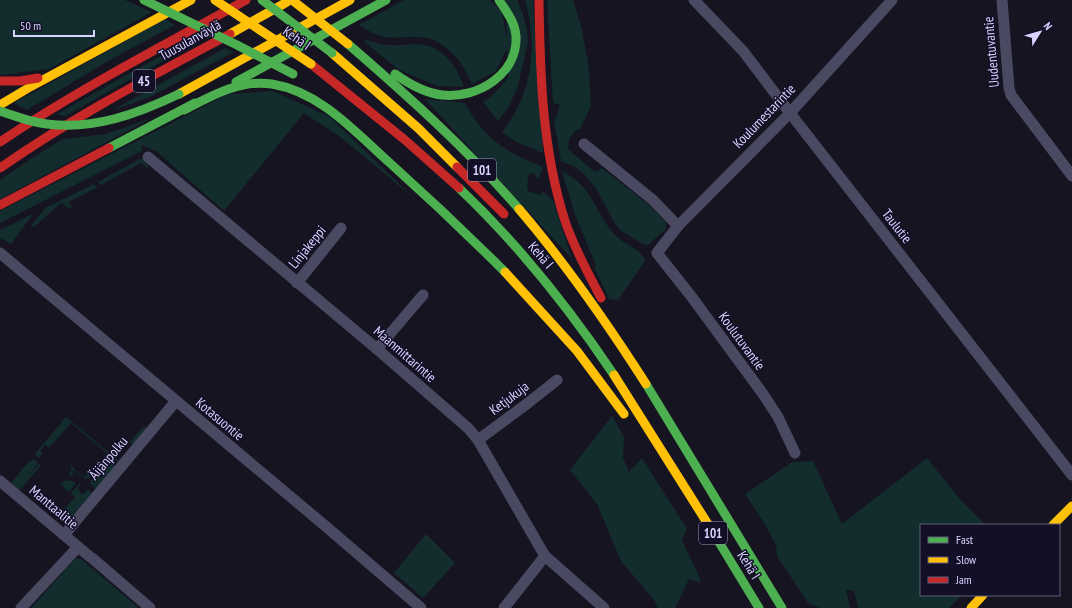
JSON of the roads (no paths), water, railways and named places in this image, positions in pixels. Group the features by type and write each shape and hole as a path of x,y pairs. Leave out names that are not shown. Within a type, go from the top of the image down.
{"main road":[{"path":"144,0 237,45 296,76"},
{"path":"0,105 64,68 191,0"},
{"name":"Kehä I","path":"214,0 311,64 358,100 442,174 511,241 546,282 595,346 759,608"},
{"name":"Tuusulanväylä","path":"0,142 118,69 246,0"},
{"path":"262,0 332,53 371,86 418,128 509,218"},
{"name":"Kehä I","path":"292,0 348,44 430,117 524,215 605,310 654,395 782,608"},
{"name":"Tuusulanväylä","path":"0,168 36,143 129,89 292,0"},
{"path":"0,111 34,123 66,126 91,124 123,118 153,107 179,94 350,0"},
{"path":"366,10 382,0"},
{"path":"0,205 184,110 386,0"},
{"path":"348,44 417,87 443,95 469,94 493,83 506,70 511,62 516,41 515,31 510,15 499,0"},
{"path":"539,0 542,77 547,132 555,186 565,221 576,249 605,310"},
{"path":"0,81 34,79 64,68"},
{"path":"184,110 237,85 251,83 288,88 304,94 324,107 415,184 491,257 578,352 632,423 666,458"},
{"path":"386,137 442,174"},
{"path":"552,264 605,310"},
{"path":"1054,524 1072,506"},
{"path":"971,608 982,596"}],"street":[{"name":"Taulutie","path":"694,0 743,51 1072,475"},
{"name":"Uudentuvantie","path":"1002,0 1008,80 1011,95 1072,176"},
{"name":"Koulumestarintie","path":"657,253 678,226 790,113 889,1"},
{"path":"584,144 653,200 678,226"},
{"name":"Maanmittarintie","path":"148,157 297,284 377,349 468,428 478,440 545,556 604,608"},
{"name":"Linjakeppi","path":"297,284 341,228"},
{"name":"Koulutuvantie","path":"657,253 687,290 763,394 778,417 795,453"},
{"name":"Kotasuontie","path":"0,254 323,524 421,608"},
{"path":"377,349 423,295"},
{"name":"Ketjukuja","path":"478,440 557,380"},
{"name":"Äijänpolku","path":"64,535 176,401"},
{"name":"Manttaalitie","path":"0,481 150,608"},
{"path":"21,608 78,547"},
{"path":"504,608 545,556"}]}
